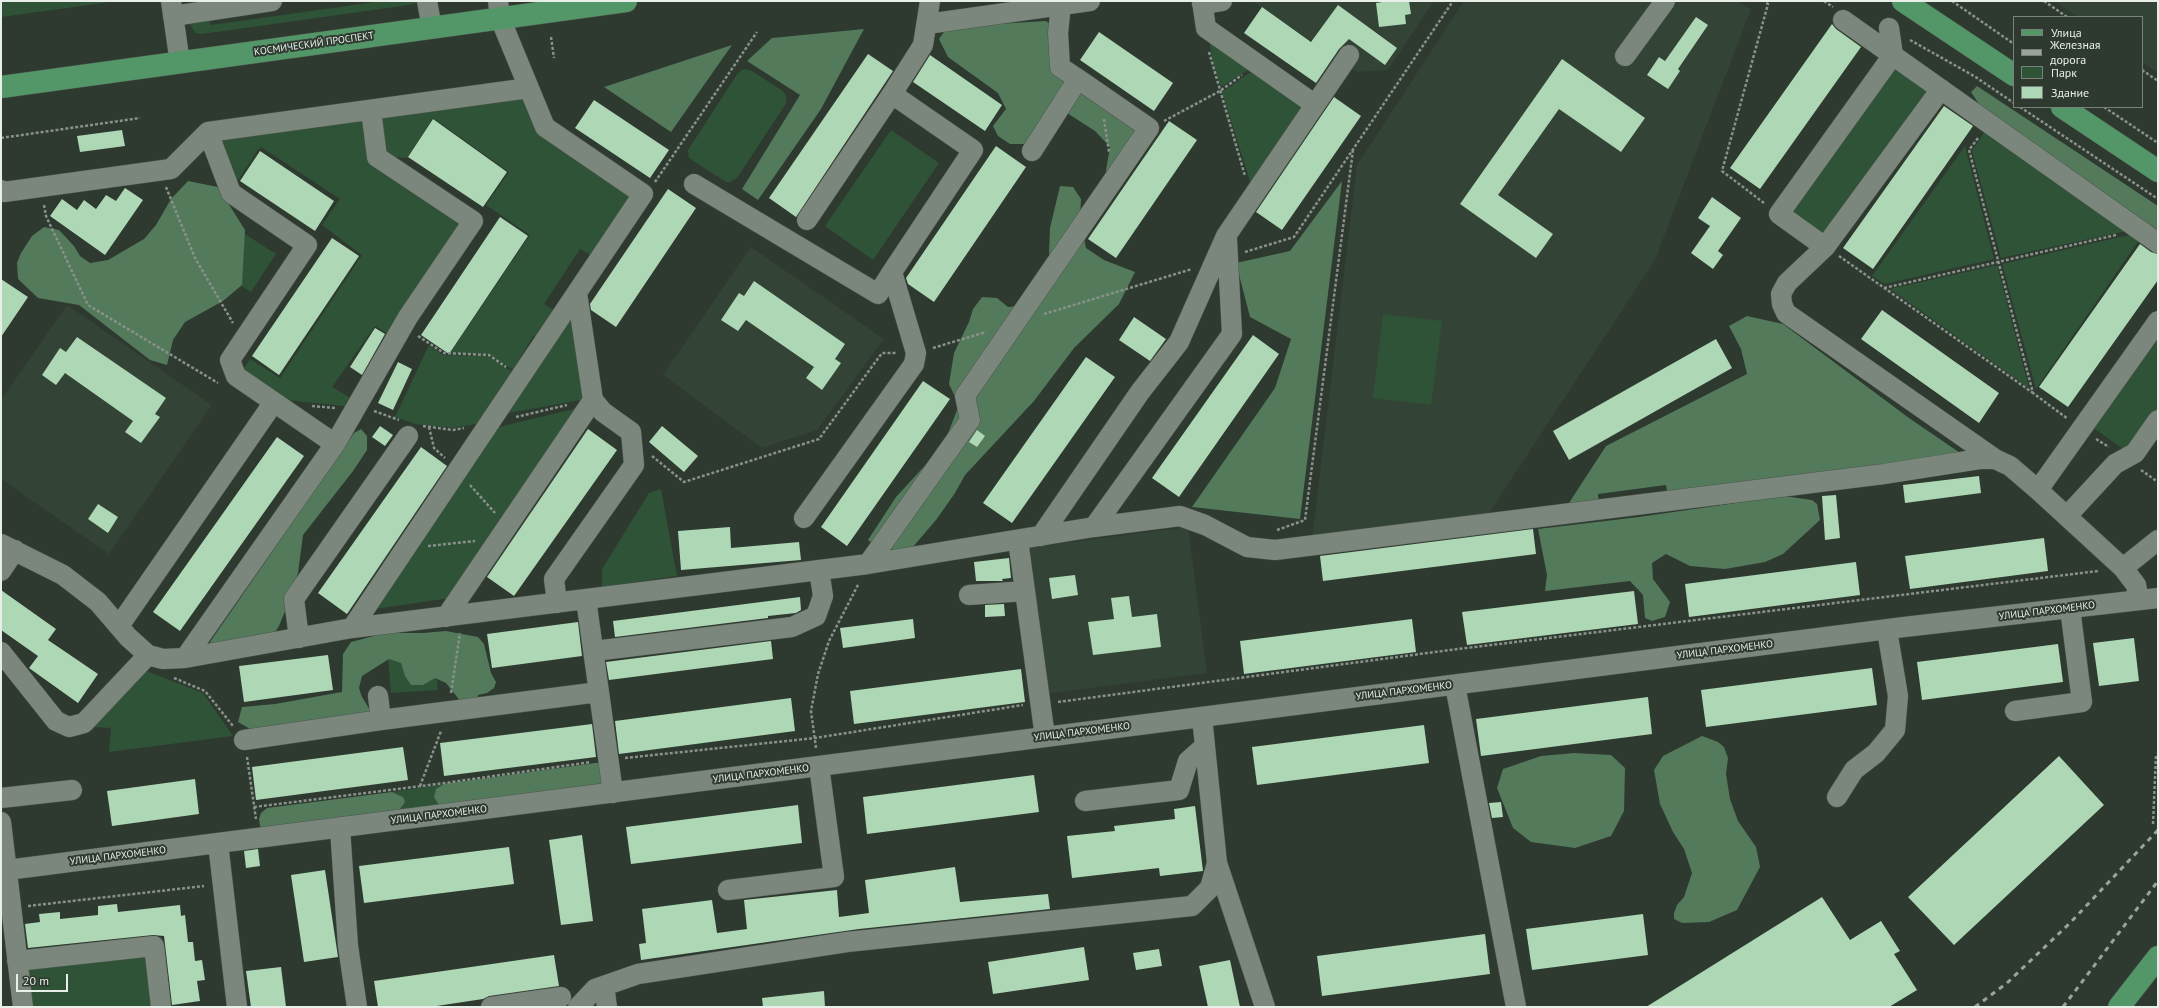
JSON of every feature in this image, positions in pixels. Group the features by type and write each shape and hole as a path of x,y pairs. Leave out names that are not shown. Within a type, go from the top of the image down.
{"main road":[{"name":"КОСМИЧЕСКИЙ ПРОСПЕКТ","path":"1,87 432,28 499,10 626,1"},
{"path":"1904,1 2013,74"},
{"path":"2064,108 2158,171"},
{"path":"2119,1007 2158,957"}],"street":[{"path":"180,63 172,8 272,1"},
{"path":"427,1 432,28"},
{"path":"807,220 892,94 923,45 930,1"},
{"path":"927,24 1090,1"},
{"path":"1222,1 1202,2 1206,28 1314,104"},
{"path":"1626,56 1665,1"},
{"path":"868,564 970,420 965,396 1149,128 1060,67 1058,33 1060,5"},
{"path":"352,628 643,194 546,127 529,88 499,10"},
{"path":"1843,20 2158,243"},
{"path":"1826,247 1779,214 1893,55 1889,28"},
{"path":"1041,536 1140,392 1179,342 1221,260 1226,236 1314,104 1349,55"},
{"path":"1032,151 1078,79"},
{"path":"1,190 4,192 171,169 208,132 529,88"},
{"path":"1941,89 1826,247 1787,283 1781,294 1782,304 1786,313 1995,459 2010,466 2123,568 2149,599"},
{"path":"694,184 878,294 973,150 892,94"},
{"path":"185,658 335,444 403,326 473,221 377,157 370,110"},
{"path":"208,132 231,193 307,245 230,360 236,376 335,444"},
{"path":"1094,527 1232,334 1221,260"},
{"path":"804,518 914,364 916,353 892,272"},
{"path":"557,603 554,579 634,465 631,432 603,412 594,400 577,293"},
{"path":"2038,490 2158,321"},
{"path":"446,617 594,400"},
{"path":"119,626 274,402"},
{"path":"2066,516 2115,464 2135,453 2158,420"},
{"path":"299,638 294,599 411,427"},
{"path":"1,571 8,547 63,575 98,602 128,637 148,654 163,658 185,658 352,628 868,564 1094,527 1180,516 1205,525 1247,547 1274,550 1884,474 1980,459 1995,459"},
{"path":"1018,540 1045,737"},
{"path":"2123,568 2158,540"},
{"path":"594,651 792,627 816,616 823,596 819,570"},
{"path":"969,595 1025,591"},
{"path":"586,599 613,793"},
{"name":"УЛИЦА ПАРХОМЕНКО","path":"7,870 1887,630 2149,599"},
{"path":"2015,711 2082,702 2070,608"},
{"path":"1837,797 1854,770 1876,753 1895,730 1898,696 1887,630"},
{"path":"1,652 56,721 69,727 84,723 148,654"},
{"path":"1455,685 1516,1007"},
{"path":"244,740 381,720 599,692"},
{"path":"378,696 381,720"},
{"path":"1202,717 1217,863 1265,1007"},
{"path":"1085,801 1179,790 1188,761 1205,746"},
{"path":"728,890 834,877 819,766"},
{"path":"1,798 72,790"},
{"path":"1,822 23,1007"},
{"path":"340,828 348,946 357,1007"},
{"path":"218,843 237,1007"},
{"path":"491,1007 570,1002 595,989 638,974 846,942 1192,906 1210,888 1217,863"},
{"path":"17,961 154,946 161,1007"},
{"path":"604,986 607,1007"}],"path":[{"path":"1016,322 1294,237 1453,1"},
{"path":"1764,1 1768,4 1722,171 1779,214"},
{"path":"1952,1 2013,43"},
{"path":"2044,1 2066,16"},
{"path":"1206,28 1211,63 1251,198"},
{"path":"1889,28 1974,76 2013,102"},
{"path":"651,189 757,32"},
{"path":"551,37 554,58"},
{"path":"1149,128 1220,91 1258,64"},
{"path":"2143,71 2158,81"},
{"path":"1101,95 1114,180"},
{"path":"2022,108 2158,199"},
{"path":"2105,108 2158,144"},
{"path":"1,138 140,118"},
{"path":"1275,530 1305,520 1353,148"},
{"path":"1969,150 2033,393"},
{"path":"159,170 195,258 243,341"},
{"path":"39,187 46,216 88,305 222,385"},
{"path":"1884,288 2140,230"},
{"path":"1826,247 2082,429"},
{"path":"403,326 444,354 489,355 520,376"},
{"path":"634,465 644,450 684,482 820,439 882,352 916,353 987,331"},
{"path":"311,405 375,411 411,427 453,430 488,424 594,400"},
{"path":"405,549 500,538"},
{"path":"819,766 811,711 818,674 829,641 868,564"},
{"path":"254,807 608,760 815,738 1040,703 1069,701 1457,649 2123,568"},
{"path":"420,786 448,711 460,630"},
{"path":"244,740 259,838"},
{"path":"2153,824 2156,756 2158,754"},
{"path":"11,908 222,884"}],"shaded area":[{"path":"1252,1 1434,1 1388,70 1357,72"},
{"path":"1464,1 1737,1 1751,9 1655,260 1489,513 1312,539 1357,165"},
{"path":"2059,1 2158,1 2158,73 2143,63 2143,16 2076,16 2057,3"},
{"path":"751,247 884,339 817,430 762,448 663,375"},
{"path":"67,305 212,405 109,554 1,479 1,400"},
{"path":"1188,527 1207,673 1044,694 1025,548"}],"green space":[{"path":"1,1 117,1 1,17"},
{"path":"382,1 419,1 413,4 395,7 202,34 195,33 190,24 190,21 209,18 211,25"},
{"path":"1046,21 1052,26 1066,60 1091,76 1147,141 1111,188 1106,170 1110,147 1095,131 1064,111 1027,144 1010,144 998,136 993,126 1006,109 998,93 948,57 939,39 946,29 963,26"},
{"path":"864,29 821,109 758,200 742,189 800,95 747,61 772,38"},
{"path":"1207,29 1256,65 1221,87 1213,63"},
{"path":"732,45 671,132 604,87"},
{"path":"1892,65 1930,93 1823,241 1785,214"},
{"path":"1258,67 1309,105 1253,191 1222,92"},
{"path":"744,69 752,71 783,91 787,102 737,178 730,182 726,182 689,158 688,150 738,73"},
{"path":"1977,86 2158,206 2158,238 1981,107 1971,92"},
{"path":"527,91 543,127 641,195 598,259 580,249 544,304 560,314 543,341 534,335 520,358 527,364 520,374 489,355 450,353 530,235 486,205 509,172 433,118 407,158 379,156 372,111"},
{"path":"369,112 375,159 471,221 394,338 375,326 332,387 356,401 353,407 276,399 240,374 250,359 280,378 362,255 322,225 340,199 261,147 233,188 211,134"},
{"path":"1989,125 2136,229 2001,258 1972,151"},
{"path":"891,130 939,163 873,260 825,226"},
{"path":"1965,146 1994,259 1885,284 1872,276"},
{"path":"188,181 218,187 245,230 242,285 223,301 185,322 173,340 167,365 150,360 79,305 38,298 18,279 17,263 21,253 32,236 44,227 59,230 74,246 80,256 90,263 108,260 144,239 156,225 171,199"},
{"path":"1342,181 1300,519 1192,507 1275,388 1291,339 1250,317 1236,263 1290,251"},
{"path":"1060,186 1073,187 1081,199 1080,219 1086,248 1104,260 1135,272 1119,304 1074,348 1034,401 965,475 955,493 936,520 912,548 888,555 868,540 896,497 943,446 959,405 949,384 954,353 969,322 973,309 982,297 997,298 1008,307 1041,304 1048,282 1050,228"},
{"path":"234,227 276,254 251,292 209,265"},
{"path":"2138,233 2142,236 2036,389 2002,264"},
{"path":"1997,265 2029,388 1890,289"},
{"path":"575,306 592,398 498,415"},
{"path":"1383,314 1442,321 1431,405 1373,398"},
{"path":"1747,316 1783,324 1909,418 1966,457 1668,498 1666,485 1598,494 1599,507 1567,506 1606,446 1747,374 1741,349 1729,326"},
{"path":"2158,333 2158,411 2129,453 2092,427"},
{"path":"429,345 443,355 488,356 519,376 487,422 453,428 415,424 395,417"},
{"path":"586,406 450,598 375,609 495,428"},
{"path":"361,429 367,436 367,450 353,471 303,535 298,573 292,594 279,626 270,640 211,647 210,642 354,433"},
{"path":"661,489 677,576 602,587 602,569 649,493"},
{"path":"1784,496 1812,500 1817,504 1820,520 1783,554 1765,562 1725,569 1690,566 1666,554 1652,563 1653,579 1670,602 1665,617 1652,621 1645,618 1643,595 1630,581 1545,591 1547,575 1538,529 1639,517"},
{"path":"446,631 478,637 484,644 491,673 496,682 494,688 487,693 478,695 478,701 461,702 446,683 435,678 423,685 411,685 405,676 401,663 389,659 362,676 359,688 362,697 370,710 370,715 277,728 250,729 238,722 242,707 275,704 342,692 343,654 351,642 385,633 423,633"},
{"path":"434,643 438,690 391,693 387,646"},
{"path":"144,670 203,693 233,736 109,752 111,728 94,727"},
{"path":"1702,736 1718,742 1724,747 1728,758 1726,774 1730,799 1738,821 1756,847 1760,867 1737,910 1709,922 1682,923 1674,919 1674,913 1677,905 1684,897 1692,873 1684,849 1673,832 1660,804 1654,770 1663,756"},
{"path":"1574,753 1611,755 1625,768 1624,811 1611,836 1575,848 1531,842 1513,828 1497,788 1503,769 1541,756"},
{"path":"603,763 607,785 439,805 434,797 436,789 444,784"},
{"path":"444,784 436,789 439,805 397,813 403,797 392,792"},
{"path":"392,792 403,797 405,802 397,813 263,830 260,826 259,819 261,813 267,808"},
{"path":"146,955 152,1007 28,1007 24,969"}],"building":[{"path":"1389,1 1409,1 1411,14 1405,15 1406,24 1379,27 1376,3"},
{"path":"1338,5 1397,48 1385,65 1349,39 1339,49 1316,83 1244,33 1262,7 1311,42"},
{"path":"1696,17 1708,25 1678,69 1680,71 1668,89 1647,75 1659,57 1665,61"},
{"path":"1832,24 1836,29 1861,47 1760,189 1730,168"},
{"path":"1099,32 1173,83 1154,111 1080,60"},
{"path":"868,54 893,71 796,217 769,198"},
{"path":"930,55 1002,105 985,131 913,82"},
{"path":"1562,59 1645,118 1621,152 1559,109 1498,195 1553,234 1536,258 1460,204"},
{"path":"1334,97 1361,116 1282,230 1256,212"},
{"path":"594,100 669,150 650,178 575,128"},
{"path":"1944,106 1973,126 1873,269 1843,248"},
{"path":"433,119 507,172 483,207 408,157"},
{"path":"1169,121 1197,140 1116,258 1088,239"},
{"path":"122,130 125,146 80,152 77,136"},
{"path":"996,146 1026,167 934,302 908,284 906,278"},
{"path":"260,151 334,201 315,231 240,181"},
{"path":"125,188 143,200 105,255 50,216 62,199 77,210 84,200 96,209 106,195 116,201"},
{"path":"668,189 696,208 616,327 591,310 590,304"},
{"path":"1712,197 1741,218 1718,251 1723,255 1713,269 1691,253 1710,226 1698,218"},
{"path":"500,217 528,236 449,354 421,335"},
{"path":"332,238 359,256 279,375 252,356"},
{"path":"2140,244 2151,252 2158,254 2158,280 2068,407 2039,387"},
{"path":"1,279 28,297 1,337"},
{"path":"754,281 845,344 835,359 841,363 822,390 806,378 814,367 746,320 738,331 721,320 739,293 744,296"},
{"path":"1882,310 1999,393 1979,423 1861,339"},
{"path":"1134,317 1166,339 1150,361 1119,340"},
{"path":"375,328 385,334 362,375 350,367"},
{"path":"1253,335 1279,354 1179,497 1152,478"},
{"path":"77,337 166,398 155,414 160,417 141,443 125,432 133,421 65,373 56,385 42,375 60,348 66,352"},
{"path":"1716,339 1732,368 1569,460 1553,431"},
{"path":"1086,357 1115,377 1012,523 983,503"},
{"path":"398,362 412,369 393,410 378,403"},
{"path":"923,381 950,399 847,546 821,527"},
{"path":"380,426 393,435 385,446 372,437"},
{"path":"662,426 698,456 684,472 649,442"},
{"path":"588,429 617,450 514,596 487,577"},
{"path":"977,430 985,436 977,447 969,442"},
{"path":"277,437 304,456 180,631 153,612"},
{"path":"421,447 447,466 347,614 318,593"},
{"path":"1979,476 1981,493 1905,503 1903,485"},
{"path":"1836,495 1840,538 1825,540 1822,496"},
{"path":"98,504 118,517 108,533 88,519"},
{"path":"730,527 731,548 799,542 801,560 681,570 678,531"},
{"path":"1533,529 1536,554 1323,581 1320,556"},
{"path":"2044,538 2048,571 1910,589 1905,556"},
{"path":"1009,558 1011,578 1002,579 1003,581 976,581 974,562"},
{"path":"1856,562 1860,595 1689,617 1685,584"},
{"path":"1075,575 1078,595 1052,599 1049,578"},
{"path":"1,590 56,629 48,640 98,674 78,703 29,668 38,656 1,630"},
{"path":"1634,591 1638,624 1467,645 1462,612"},
{"path":"1129,596 1132,617 1157,614 1161,647 1093,655 1088,622 1114,619 1111,598"},
{"path":"800,597 801,610 796,613 768,616 768,618 615,637 613,621"},
{"path":"1004,604 1005,616 985,617 985,605"},
{"path":"913,619 915,638 843,648 840,628"},
{"path":"1412,619 1416,652 1244,674 1240,641"},
{"path":"578,622 582,656 492,668 487,634"},
{"path":"2134,638 2139,681 2099,686 2093,643"},
{"path":"771,641 773,659 609,680 606,662"},
{"path":"2058,644 2063,682 1922,700 1917,662"},
{"path":"328,655 333,690 244,702 239,666"},
{"path":"1872,668 1877,705 1706,727 1701,690"},
{"path":"1021,669 1025,702 854,724 850,691"},
{"path":"1648,697 1652,734 1481,756 1476,719"},
{"path":"791,698 795,731 619,754 615,721"},
{"path":"592,724 596,757 444,776 440,743"},
{"path":"1424,725 1429,763 1257,785 1252,747"},
{"path":"403,747 408,780 256,800 252,767"},
{"path":"2059,756 2104,805 1954,945 1908,897"},
{"path":"1034,775 1039,812 867,834 863,797"},
{"path":"195,779 199,814 112,826 107,791"},
{"path":"1501,802 1503,817 1492,818 1489,803"},
{"path":"798,805 802,843 631,864 626,827"},
{"path":"1195,806 1203,871 1160,876 1159,868 1072,878 1067,836 1115,831 1114,826 1175,819 1174,809"},
{"path":"582,835 593,921 561,925 549,840"},
{"path":"509,847 514,884 364,903 359,866"},
{"path":"258,849 260,866 246,868 244,851"},
{"path":"955,867 960,902 1048,894 1050,909 859,929 641,960 639,944 646,943 642,909 712,900 717,933 747,929 744,900 837,890 839,917 869,913 865,880"},
{"path":"325,870 338,957 304,962 291,875"},
{"path":"1822,897 1850,940 1881,921 1900,951 1894,954 1917,990 1889,1007 1646,1007"},
{"path":"117,904 118,912 180,905 181,916 185,915 188,942 193,942 195,961 202,960 205,980 197,981 200,1001 172,1005 164,936 153,935 28,948 25,924 40,922 39,914 60,912 60,919 98,915 98,906"},
{"path":"1643,914 1648,955 1532,970 1526,929"},
{"path":"1485,934 1490,974 1322,996 1317,956"},
{"path":"1084,947 1089,980 993,994 988,962"},
{"path":"1159,949 1162,966 1136,970 1133,953"},
{"path":"554,955 559,986 489,996 483,999 430,1007 378,1007 374,981"},
{"path":"1230,960 1240,1007 1208,1007 1199,966"},
{"path":"281,967 286,1007 251,1007 246,971"},
{"path":"824,991 825,1007 763,1007 762,998"}],"railway":[{"path":"1975,1007 2007,983 2070,923 2158,830"},
{"path":"2063,1007 2158,881"}]}
